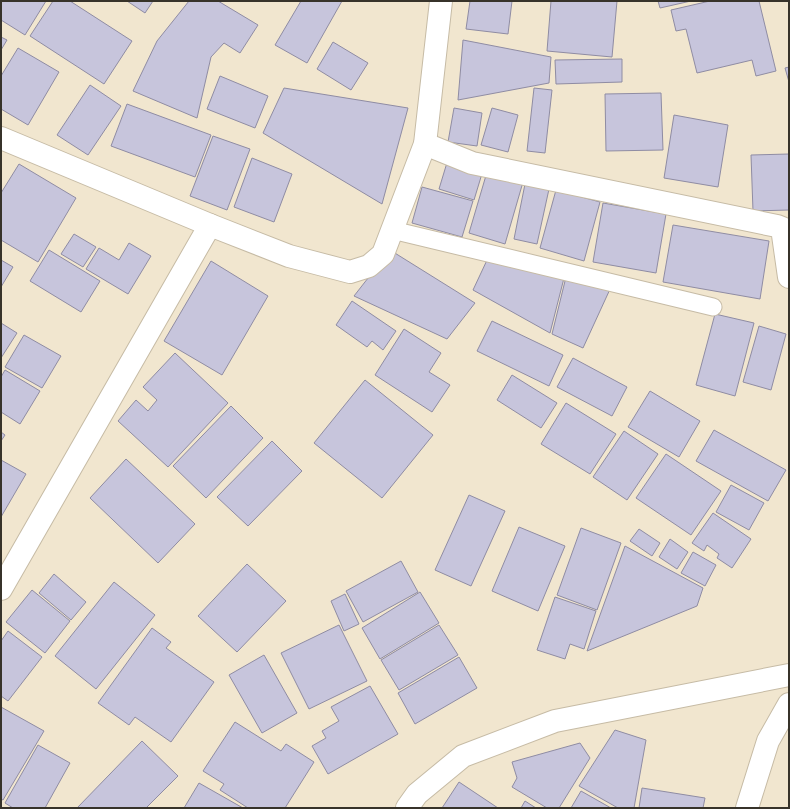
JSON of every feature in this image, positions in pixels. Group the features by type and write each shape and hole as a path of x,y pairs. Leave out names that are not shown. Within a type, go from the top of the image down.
{"street":[{"path":"1,138 210,225 289,256 350,272 369,266 383,254 425,144 441,1"},
{"path":"425,144 472,163 777,226 782,228 789,277"},
{"path":"1,589 210,225"},
{"path":"407,808 417,794 462,756 555,721 789,675"},
{"path":"747,808 768,741 789,704"}],"lane":[{"path":"392,230 712,307"}],"building":[{"path":"1,1 46,1 25,35 1,20"},
{"path":"53,1 70,1 132,41 104,84 30,36"},
{"path":"127,1 153,1 145,13"},
{"path":"189,1 218,1 258,25 240,53 224,43 211,57 197,118 133,91 157,41"},
{"path":"301,1 342,1 307,63 275,45"},
{"path":"470,1 512,1 508,34 466,29"},
{"path":"551,1 617,1 612,57 547,51"},
{"path":"658,1 691,1 660,8"},
{"path":"710,1 759,1 776,71 756,76 752,60 697,73 686,29 676,31 671,10"},
{"path":"1,37 7,40 1,50"},
{"path":"463,40 551,57 549,83 458,100"},
{"path":"333,42 368,63 351,90 317,69"},
{"path":"18,48 59,72 28,125 1,109 1,76"},
{"path":"622,59 622,82 556,84 555,60"},
{"path":"789,67 789,82 785,68"},
{"path":"220,76 268,96 255,128 207,109"},
{"path":"90,85 121,106 88,155 57,135"},
{"path":"284,88 408,108 382,204 263,133"},
{"path":"534,88 552,90 545,153 527,151"},
{"path":"661,93 663,150 606,151 605,94"},
{"path":"127,104 211,135 195,177 111,146"},
{"path":"454,108 482,113 477,146 448,142"},
{"path":"492,108 518,115 508,152 481,145"},
{"path":"674,115 728,125 718,187 664,178"},
{"path":"213,136 250,149 227,210 190,196"},
{"path":"789,154 789,210 753,211 751,155"},
{"path":"449,156 484,167 474,200 439,189"},
{"path":"252,158 292,174 274,222 234,207"},
{"path":"19,164 76,198 38,262 1,240 1,193"},
{"path":"487,172 523,182 505,244 469,233"},
{"path":"525,184 549,189 537,244 514,239"},
{"path":"422,187 473,201 462,237 412,223"},
{"path":"556,190 600,202 584,261 540,248"},
{"path":"603,203 666,214 656,273 593,262"},
{"path":"673,225 769,241 760,299 663,282"},
{"path":"74,234 96,247 83,267 61,254"},
{"path":"129,243 151,256 128,294 86,269 99,248 119,260"},
{"path":"49,250 100,281 81,312 30,281"},
{"path":"390,250 475,303 447,339 354,296"},
{"path":"488,258 564,278 550,333 473,290"},
{"path":"1,260 13,267 1,287"},
{"path":"211,261 268,296 222,375 164,341"},
{"path":"566,277 611,287 583,348 552,334"},
{"path":"352,301 396,331 383,350 372,341 367,347 336,325"},
{"path":"715,314 754,323 735,396 696,385"},
{"path":"492,321 563,355 549,386 477,351"},
{"path":"1,323 17,333 1,358"},
{"path":"759,326 786,334 771,390 743,382"},
{"path":"404,329 441,353 429,372 450,385 432,412 375,375"},
{"path":"24,335 61,356 42,388 5,367"},
{"path":"175,353 228,403 168,467 118,421 136,400 148,411 157,400 143,387"},
{"path":"573,358 627,387 612,416 557,387"},
{"path":"5,370 40,391 20,424 1,412 1,377"},
{"path":"512,375 557,403 541,428 497,400"},
{"path":"365,380 433,435 382,498 314,443"},
{"path":"650,391 700,421 679,457 628,427"},
{"path":"566,403 616,434 590,474 541,444"},
{"path":"231,406 263,438 206,498 173,466"},
{"path":"714,430 786,470 768,501 696,461"},
{"path":"624,431 658,454 627,500 593,477"},
{"path":"1,432 5,435 1,441"},
{"path":"272,441 302,471 248,526 217,497"},
{"path":"666,454 721,491 691,535 636,498"},
{"path":"126,459 195,524 158,563 90,498"},
{"path":"1,460 26,474 1,517"},
{"path":"731,485 764,503 749,530 716,512"},
{"path":"469,495 505,511 471,586 435,570"},
{"path":"713,513 751,539 732,568 717,558 719,554 707,545 704,551 692,543"},
{"path":"519,527 565,546 538,611 492,591"},
{"path":"581,528 621,543 597,610 557,595"},
{"path":"639,529 660,543 652,556 630,541"},
{"path":"670,539 688,552 677,569 659,557"},
{"path":"625,546 703,588 697,606 587,651"},
{"path":"693,552 716,565 705,586 681,573"},
{"path":"401,561 418,592 363,622 346,591"},
{"path":"247,564 286,601 237,652 198,616"},
{"path":"54,574 86,602 71,620 39,593"},
{"path":"114,582 155,615 96,689 55,656"},
{"path":"32,590 70,621 45,653 6,622"},
{"path":"420,592 439,623 380,659 362,628"},
{"path":"345,594 359,624 344,631 331,601"},
{"path":"555,597 596,611 584,649 570,644 565,659 537,650"},
{"path":"339,625 367,681 309,709 281,653"},
{"path":"439,625 458,655 399,690 381,660"},
{"path":"152,628 171,642 166,648 214,682 171,742 135,717 129,725 98,703"},
{"path":"8,631 42,657 8,701 1,696 1,641"},
{"path":"264,655 297,713 262,733 229,675"},
{"path":"459,657 477,688 415,724 398,693"},
{"path":"370,686 398,734 328,774 312,746 326,738 322,731 339,721 331,707"},
{"path":"1,707 44,731 3,800 1,799"},
{"path":"235,722 281,751 286,744 314,762 285,808 248,808 220,790 224,784 203,771"},
{"path":"615,730 646,740 634,808 618,808 579,786"},
{"path":"142,741 178,776 146,808 77,808"},
{"path":"580,743 590,758 559,808 547,808 512,787 517,778 512,762"},
{"path":"38,745 70,763 45,808 13,808 5,803"},
{"path":"459,782 498,808 442,808"},
{"path":"199,783 243,808 184,808"},
{"path":"642,788 705,798 703,808 639,808"},
{"path":"581,791 611,808 571,808"},
{"path":"525,801 536,808 521,808"}]}
